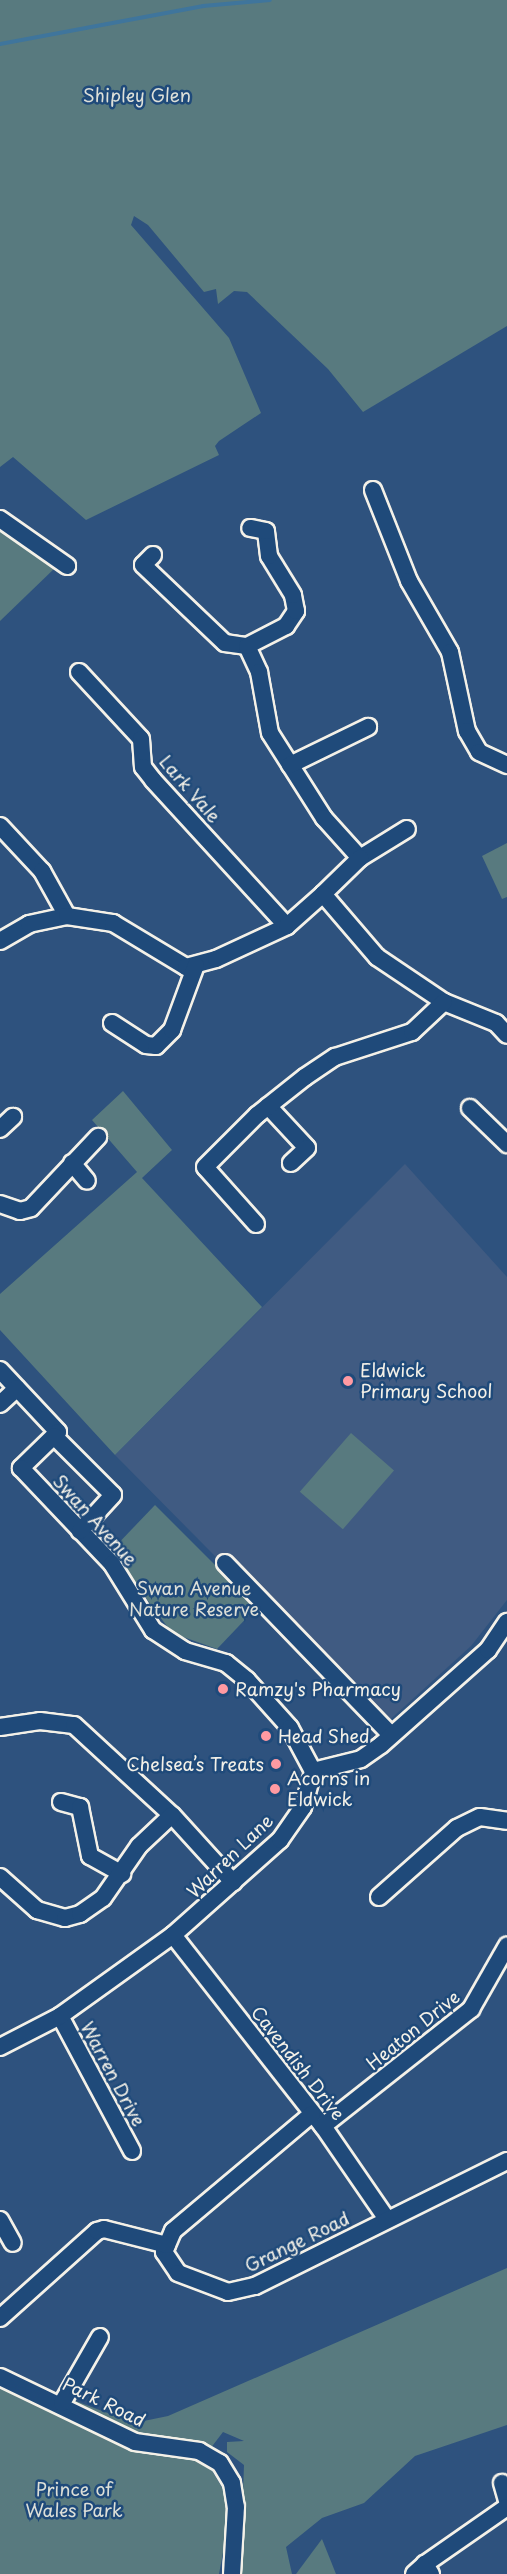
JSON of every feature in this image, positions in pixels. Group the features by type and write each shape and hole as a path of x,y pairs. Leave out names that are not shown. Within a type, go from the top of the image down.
{"street":[{"path":"373,490 409,581 450,652 467,731 479,752 507,765"},
{"path":"0,519 67,567"},
{"path":"153,555 143,565 225,643 247,645 286,626 296,611 293,595 269,556 262,526"},
{"path":"247,645 259,672 270,733 324,818 360,858"},
{"name":"Lark Vale","path":"79,672 141,740 143,767 153,780 287,926"},
{"path":"290,765 368,727"},
{"path":"0,826 42,872 68,916"},
{"path":"0,941 29,924 68,916 113,923 186,967 287,926 360,858 407,830"},
{"path":"323,894 377,957 444,1002 496,1023 507,1035"},
{"path":"112,1023 146,1045 156,1046 172,1030 196,964"},
{"path":"256,1224 205,1167 268,1106 334,1057 412,1032 444,1002"},
{"path":"268,1106 307,1148 291,1163"},
{"path":"470,1108 507,1144"},
{"path":"0,1129 13,1117"},
{"path":"0,1204 20,1211 31,1208 98,1137"},
{"path":"72,1163 87,1180"},
{"path":"0,1370 58,1432 54,1436 113,1495 80,1531"},
{"path":"0,1404 17,1388"},
{"name":"Swan Avenue","path":"54,1436 21,1468 112,1564 158,1634 185,1651 226,1663 247,1680 290,1728 313,1771"},
{"path":"225,1563 391,1735"},
{"path":"313,1771 361,1760 488,1650 507,1622"},
{"path":"0,1727 40,1721 74,1725 172,1815 233,1882"},
{"name":"Warren Lane","path":"0,2047 60,2016 173,1935 280,1840 303,1807 313,1771"},
{"path":"61,1803 80,1807 90,1856 122,1874"},
{"path":"0,1877 37,1910 65,1918 103,1898 122,1874 139,1846 172,1815"},
{"path":"379,1898 457,1828 480,1817 507,1821"},
{"name":"Cavendish Drive","path":"173,1935 317,2120 387,2219"},
{"name":"Heaton Drive","path":"317,2120 471,2009 507,1947"},
{"name":"Warren Drive","path":"60,2016 132,2151"},
{"path":"0,2318 97,2231 104,2229 167,2245 172,2231 317,2120"},
{"name":"Grange Road","path":"167,2245 164,2252 178,2272 228,2292 255,2286 507,2161"},
{"path":"0,2220 13,2243"},
{"path":"62,2403 100,2337"},
{"name":"Park Road","path":"0,2377 62,2403 135,2442 199,2451 220,2463 232,2483 236,2507 232,2574"},
{"path":"502,2483 507,2501"},
{"path":"423,2571 507,2507"}],"shaded area":[{"name":"Eldwick Primary School","path":"405,1164 507,1277 507,1600 471,1646 383,1726 115,1455"}],"green space":[{"name":"Shipley Glen","path":"0,0 507,0 507,326 363,412 328,369 247,292 234,291 218,304 216,289 204,292 148,225 134,216 131,225 229,338 261,413 219,441 215,446 219,455 86,520 13,457 0,467"},
{"path":"0,527 56,567 0,621"},
{"path":"507,843 507,897 502,899 482,856"},
{"path":"123,1091 172,1150 142,1178 262,1307 115,1455 0,1330 0,1294 137,1172 92,1120"},
{"path":"351,1433 394,1470 343,1529 300,1492"},
{"name":"Swan Avenue Nature Reserve","path":"155,1505 257,1607 217,1649 172,1633 111,1551"},
{"path":"507,2268 507,2425 415,2456 364,2503 322,2518 286,2547 292,2574 240,2574 244,2465 227,2452 227,2442 244,2441 223,2432 210,2449 161,2440 123,2431 71,2404 73,2400 134,2423 168,2416"},
{"name":"Prince of Wales Park","path":"0,2382 133,2447 203,2456 223,2489 229,2521 219,2574 0,2574"},
{"path":"322,2539 336,2574 296,2574"}],"waterway":[{"path":"0,44 203,6 270,0"}],"place":[{"name":"Eldwick Primary School","path":"348,1381"},
{"name":"Ramzy's Pharmacy","path":"223,1689"},
{"name":"Head Shed","path":"266,1736"},
{"name":"Chelsea’s Treats","path":"276,1764"},
{"name":"Acorns in Eldwick","path":"275,1789"}]}
